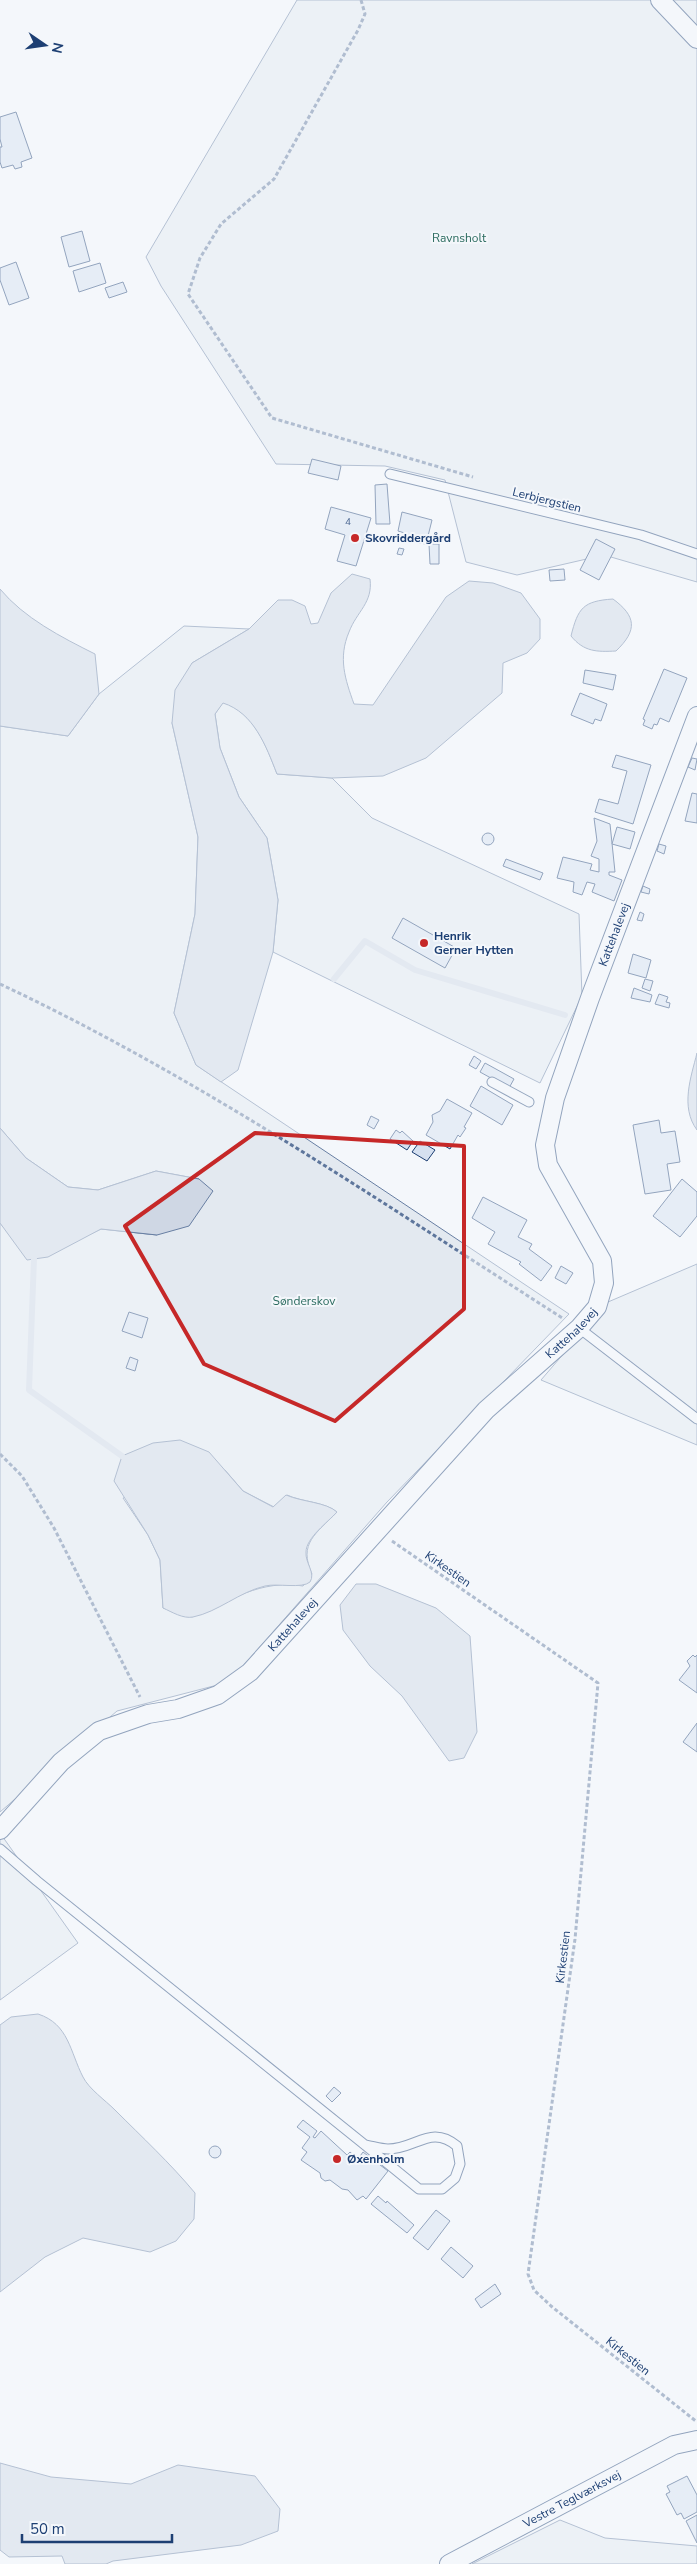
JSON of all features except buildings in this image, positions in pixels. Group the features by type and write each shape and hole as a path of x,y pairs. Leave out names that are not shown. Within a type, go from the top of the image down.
{"street":[{"path":"660,0 697,40"},
{"name":"Kattehalevej","path":"0,1830 61,1762 99,1731 148,1714 178,1709 218,1695 250,1672 486,1410 579,1328 597,1307 604,1283 602,1261 548,1165 545,1145 550,1116 590,998 697,716"},
{"name":"Vestre Teglværksvej","path":"449,2564 674,2445 697,2440"}],"lane":[{"name":"Lerbjergstien","path":"390,474 640,535 697,554"},
{"path":"492,1082 530,1102"},
{"path":"579,1328 697,1419"},
{"path":"0,1849 419,2189 442,2189 455,2178 460,2164 457,2146 447,2137 430,2136 389,2149 365,2145"}],"path":[{"path":"361,0 364,14 358,30 274,180 221,224 200,258 188,294 272,418 480,479"},
{"path":"0,984 76,1020 233,1107 579,1328"},
{"path":"0,1454 22,1476 54,1528 148,1714"},
{"name":"Kirkestien","path":"376,1530 598,1683 575,1939 528,2274 534,2290 551,2306 697,2422"}],"highlighted area":[{"path":"255,1133 464,1146 464,1309 335,1421 204,1364 125,1226"}],"green space":[{"name":"Ravnsholt","path":"297,0 697,0 697,582 604,555 517,575 466,562 445,480 385,466 276,464 161,286 146,257"},
{"name":"Sønderskov","path":"184,626 249,629 192,663 172,723 198,837 195,914 174,1013 196,1065 569,1314 387,1502 229,1682 117,1711 0,1812 0,1223 6,1230 82,1238 101,1229 157,1235 199,1179 156,1171 98,1190 68,1187 26,1158 0,1128 0,726 68,736 99,694","holes":["225,1470 243,1491 274,1507 287,1495 326,1506 337,1512 316,1533 308,1547 308,1563 312,1574 303,1586 273,1586 259,1589 232,1598 192,1617 163,1608 160,1560 148,1535 123,1498"]},
{"path":"223,702 243,714 258,731 277,774 332,778 372,818 579,914 582,996 540,1083 273,952 278,900 267,838 239,797 220,748 215,714"},
{"path":"697,1264 697,1445 541,1380 608,1302"},
{"path":"0,1833 78,1943 0,2000"},
{"path":"560,2520 605,2538 697,2546 697,2564 472,2564"}],"shaded area":[{"path":"352,574 370,579 367,601 352,625 344,651 344,668 354,704 373,705 446,597 469,581 493,583 521,593 540,619 540,639 527,653 503,663 502,693 426,758 383,776 332,778 277,774 258,732 243,714 223,703 215,714 220,748 239,797 267,838 278,900 273,952 238,1070 221,1082 196,1065 174,1013 195,914 198,837 172,723 175,690 192,663 249,629 278,600 292,600 305,606 311,624 318,623 331,593"},
{"path":"0,589 32,618 56,634 95,654 99,694 68,736 0,726"},
{"path":"613,599 621,605 630,617 631,630 628,636 616,651 591,650 581,645 571,636 579,613 588,604"},
{"path":"697,1053 697,1130 689,1112 688,1092"},
{"path":"0,1128 26,1158 68,1187 98,1190 156,1171 199,1179 213,1191 189,1226 157,1235 101,1229 48,1257 27,1260 0,1223"},
{"path":"180,1440 209,1452 243,1491 273,1507 286,1495 327,1506 337,1512 318,1530 307,1547 306,1556 312,1575 310,1582 295,1586 265,1586 246,1593 211,1611 193,1617 181,1616 163,1608 160,1560 148,1535 114,1481 122,1456 153,1443"},
{"path":"356,1584 376,1584 436,1608 470,1636 477,1732 464,1758 449,1761 402,1696 370,1666 343,1630 340,1605"},
{"path":"38,2014 56,2025 62,2032 89,2086 156,2150 195,2193 194,2219 176,2241 150,2252 83,2238 45,2257 0,2292 0,2025 11,2017"},
{"path":"0,2463 51,2477 131,2484 178,2465 255,2476 280,2509 278,2531 241,2545 113,2561 106,2564 65,2564 62,2556 9,2557 0,2550"}],"waterway":[{"path":"334,979 365,941 415,970 565,1015"},
{"path":"34,1259 29,1390 122,1456"}],"place":[{"name":"Skovriddergård","path":"355,538"},
{"name":"Henrik Gerner Hytten","path":"424,943"},
{"name":"Øxenholm","path":"337,2159"}]}
